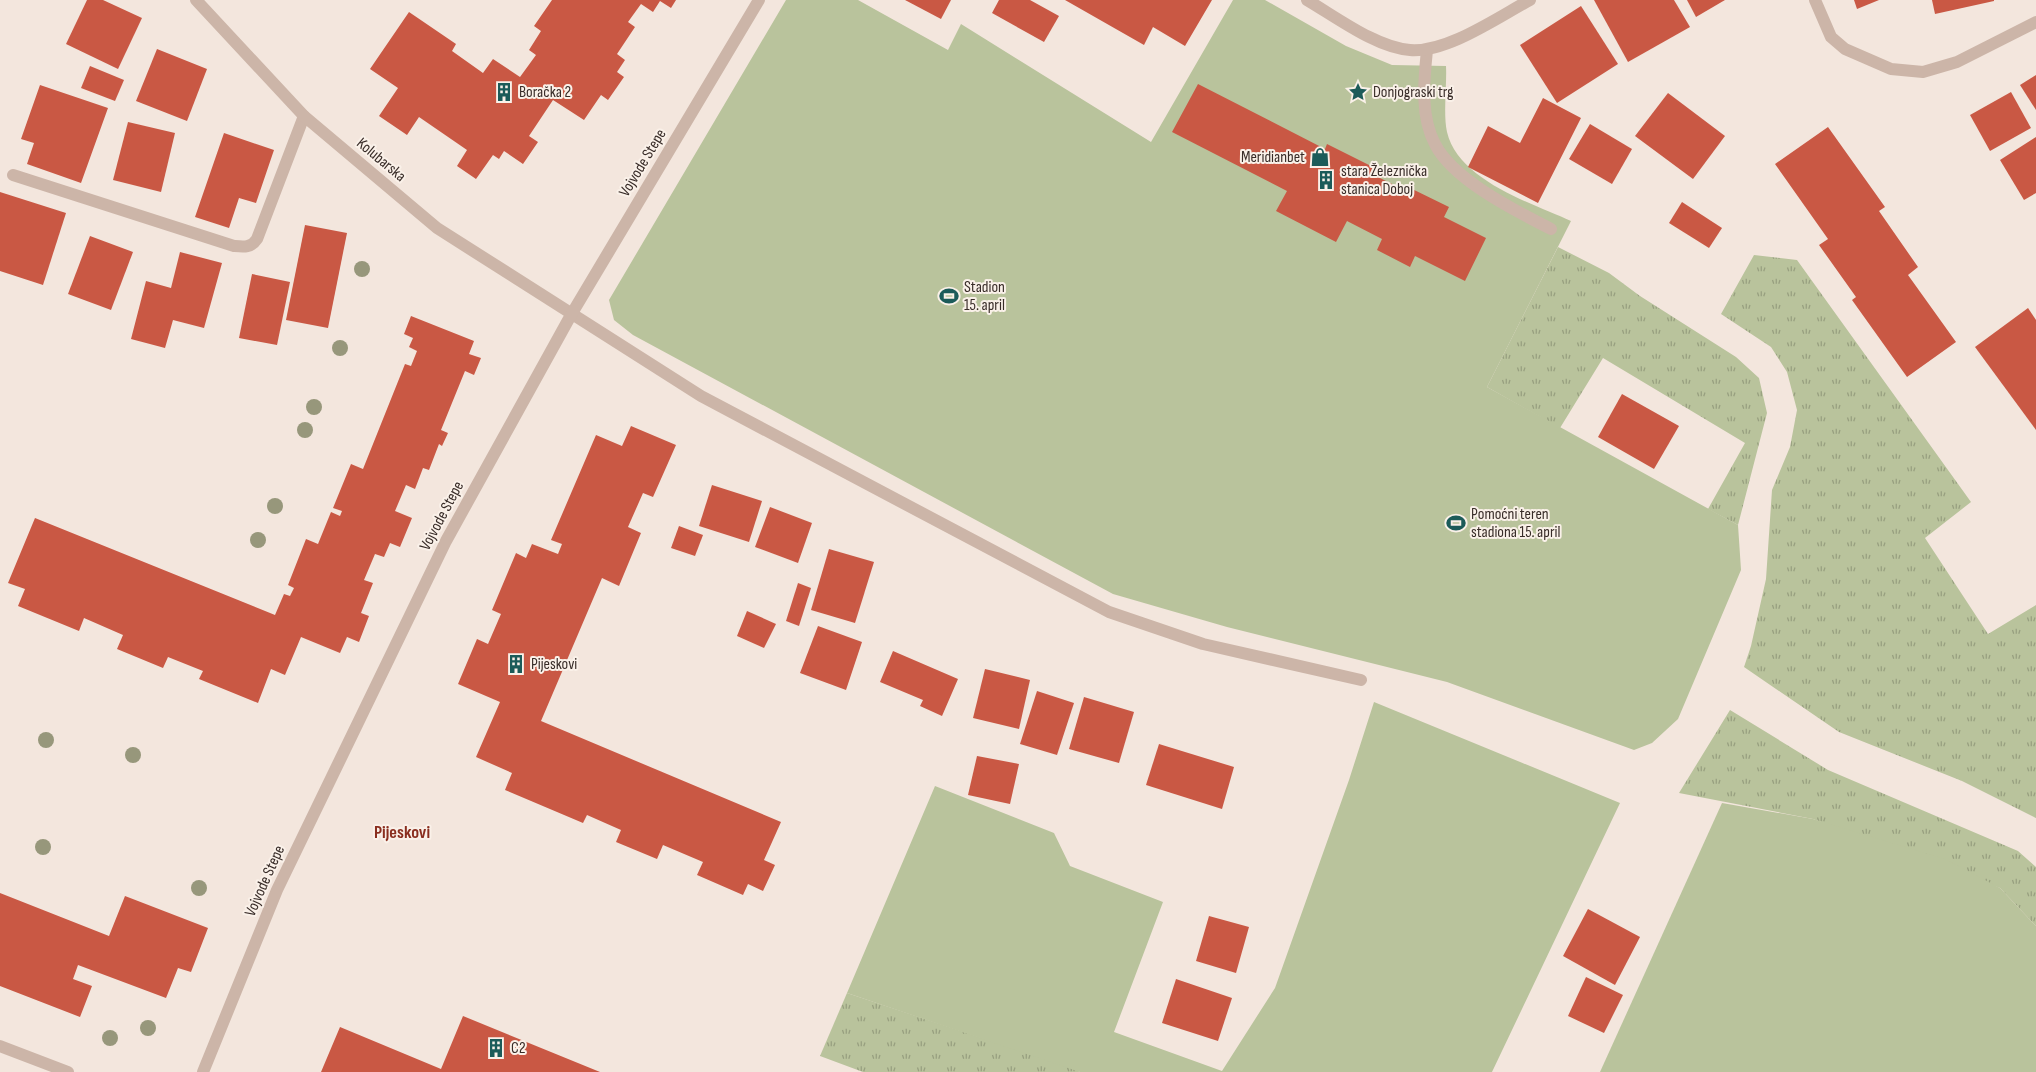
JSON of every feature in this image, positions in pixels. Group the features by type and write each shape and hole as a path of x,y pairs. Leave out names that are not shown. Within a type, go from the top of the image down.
{"street":[{"name":"Kolubarska","path":"196,0 304,116 436,228 571,316 700,396 1109,612 1203,644 1361,680"},
{"name":"Vojvode Stepe","path":"203,1072 277,890 446,541 571,316 758,0"},
{"path":"1307,0 1370,37 1395,48 1410,50 1427,50 1454,40 1530,0"},
{"path":"1815,0 1831,37 1845,49 1891,69 1923,72 1957,62 2036,22"},
{"path":"1427,50 1424,86 1427,119 1435,144 1452,166 1500,202 1551,229"},
{"path":"13,175 234,246 247,247 257,239 304,116"},
{"path":"0,1046 68,1072"}],"green space":[{"path":"786,0 858,0 948,50 961,24 1151,142 1233,0 1265,0 1346,46 1392,65 1446,66 1445,117 1447,132 1454,149 1465,164 1498,188 1571,221 1487,387 1738,525 1741,570 1678,719 1652,743 1634,750 1447,682 1227,627 1113,594 633,335 614,320 609,300"},
{"path":"1558,247 1609,273 1640,296 1736,357 1759,378 1767,413 1738,525 1708,509 1745,443 1603,358 1560,428 1487,387"},
{"path":"1754,255 1797,260 1971,502 1925,538 1988,634 2036,605 2036,818 1962,781 1839,732 1744,667 1751,646 1766,579 1772,490 1790,447 1797,410 1787,372 1771,347 1721,314"},
{"path":"1374,702 1620,803 1492,1072 1080,1072 847,993 935,786 1054,833 1070,866 1163,902 1114,1032 1222,1071 1275,988 1349,780"},
{"path":"1730,710 1828,770 2018,851 2036,867 2036,926 2000,888 1813,819 1679,793"},
{"path":"1722,803 1813,819 1945,859 2000,888 2036,926 2036,1072 1600,1072"},
{"path":"847,993 1080,1072 863,1072 820,1056"}],"building":[{"path":"87,0 103,0 142,18 118,69 66,44"},
{"name":"Boračka 2","path":"552,0 676,0 671,8 660,1 653,12 641,4 628,22 635,27 617,54 625,60 617,72 624,77 608,100 601,95 584,120 553,100 529,136 538,142 523,164 504,151 499,159 493,155 476,179 457,166 467,150 419,117 407,135 379,116 398,88 370,69 409,12 456,44 452,51 483,73 493,59 520,77 536,55 529,50 541,31 534,26"},
{"path":"905,0 951,0 941,19"},
{"path":"999,0 1030,0 1059,16 1044,42 992,13"},
{"path":"1065,0 1212,0 1185,46 1153,27 1144,45"},
{"path":"1594,0 1674,0 1690,27 1628,62"},
{"path":"1687,0 1725,0 1696,17"},
{"path":"1854,0 1879,0 1857,9"},
{"path":"1932,0 1994,0 1994,1 1935,14"},
{"path":"1581,6 1618,64 1557,103 1520,45"},
{"path":"157,49 207,69 187,121 136,101"},
{"path":"90,66 124,80 115,101 81,88"},
{"path":"2036,75 2036,110 2020,85"},
{"name":"stara Železnička stanica Doboj","path":"1198,84 1325,149 1327,144 1379,170 1376,176 1402,189 1404,185 1449,207 1444,217 1486,238 1465,281 1415,256 1410,267 1377,250 1382,239 1347,221 1336,242 1276,211 1287,191 1172,132"},
{"path":"40,85 108,108 81,183 27,164 34,143 21,139"},
{"path":"2011,92 2031,128 1990,151 1970,115"},
{"path":"1668,93 1725,136 1693,179 1635,136"},
{"path":"1543,98 1581,118 1538,203 1468,167 1488,126 1520,143"},
{"path":"128,122 175,133 161,192 113,180"},
{"path":"1590,124 1632,149 1612,184 1569,159"},
{"path":"1828,127 1885,207 1879,211 1918,267 1908,275 1956,342 1907,377 1852,300 1856,297 1819,245 1828,239 1775,164"},
{"path":"224,133 274,150 256,203 239,198 229,228 195,217"},
{"path":"2036,137 2036,193 2024,200 2000,160"},
{"path":"0,192 66,213 43,285 0,271"},
{"path":"1682,202 1722,228 1709,248 1669,223"},
{"path":"305,225 347,233 328,328 286,320"},
{"path":"90,236 133,252 111,310 68,294"},
{"path":"180,252 222,263 204,328 173,320 165,348 131,339 146,281 171,288"},
{"path":"252,274 290,282 277,345 239,338"},
{"path":"2028,308 2036,320 2036,430 1975,347"},
{"path":"411,316 474,341 469,354 481,358 474,375 465,371 441,430 448,433 442,446 439,444 429,470 423,468 415,489 406,485 395,511 412,518 400,547 390,543 384,557 375,554 364,580 373,583 361,613 369,616 359,642 347,637 340,653 301,637 285,675 271,669 258,703 199,679 203,671 168,657 163,668 117,649 123,635 84,618 79,631 18,606 25,589 8,583 35,518 275,615 284,594 290,596 294,588 288,585 306,539 318,544 331,512 340,516 342,511 333,508 351,464 363,469 405,364 411,366 417,351 409,347 413,338 404,334"},
{"path":"1622,394 1679,426 1654,469 1598,437"},
{"name":"Pijeskovi","path":"631,426 676,445 653,497 643,493 628,527 641,533 619,586 602,578 541,721 781,822 764,860 775,865 763,891 748,884 743,895 697,875 703,862 663,845 657,859 616,842 621,830 587,815 583,823 505,790 512,773 476,757 500,702 458,684 477,639 488,644 501,614 492,610 516,553 526,558 532,544 558,554 562,544 551,540 596,435 622,446"},
{"path":"712,485 762,501 749,542 699,526"},
{"path":"770,507 812,523 798,563 755,547"},
{"path":"679,526 703,535 695,556 671,548"},
{"path":"829,549 874,562 855,623 811,610"},
{"path":"798,583 811,588 799,626 786,621"},
{"path":"747,611 776,624 764,648 737,636"},
{"path":"818,626 862,642 846,690 800,673"},
{"path":"893,651 958,679 942,716 920,706 923,700 880,682"},
{"path":"985,669 1030,680 1019,729 973,718"},
{"path":"1037,691 1074,703 1057,755 1020,744"},
{"path":"1084,697 1134,712 1119,763 1069,749"},
{"path":"1159,744 1234,767 1222,809 1146,785"},
{"path":"977,756 1019,764 1010,804 968,795"},
{"path":"0,893 109,936 125,896 208,928 191,972 178,968 166,998 78,965 73,979 92,986 80,1017 0,986"},
{"path":"1588,909 1640,937 1615,985 1563,956"},
{"path":"1209,916 1249,927 1236,973 1196,961"},
{"path":"1586,977 1623,995 1604,1033 1568,1016"},
{"path":"1176,979 1232,998 1218,1041 1162,1023"},
{"name":"C2","path":"463,1016 600,1072 321,1072 340,1027 441,1069"}],"place":[{"name":"Boračka 2","path":"504,92"},
{"name":"Donjograski trg","path":"1358,92"},
{"name":"Meridianbet","path":"1320,157"},
{"name":"stara Železnička stanica Doboj","path":"1326,180"},
{"name":"Stadion 15. april","path":"949,296"},
{"name":"Pomoćni teren stadiona 15. april","path":"1456,523"},
{"name":"Pijeskovi","path":"516,664"},
{"name":"C2","path":"496,1048"}],"district":[{"name":"Pijeskovi","path":"402,832"}]}
